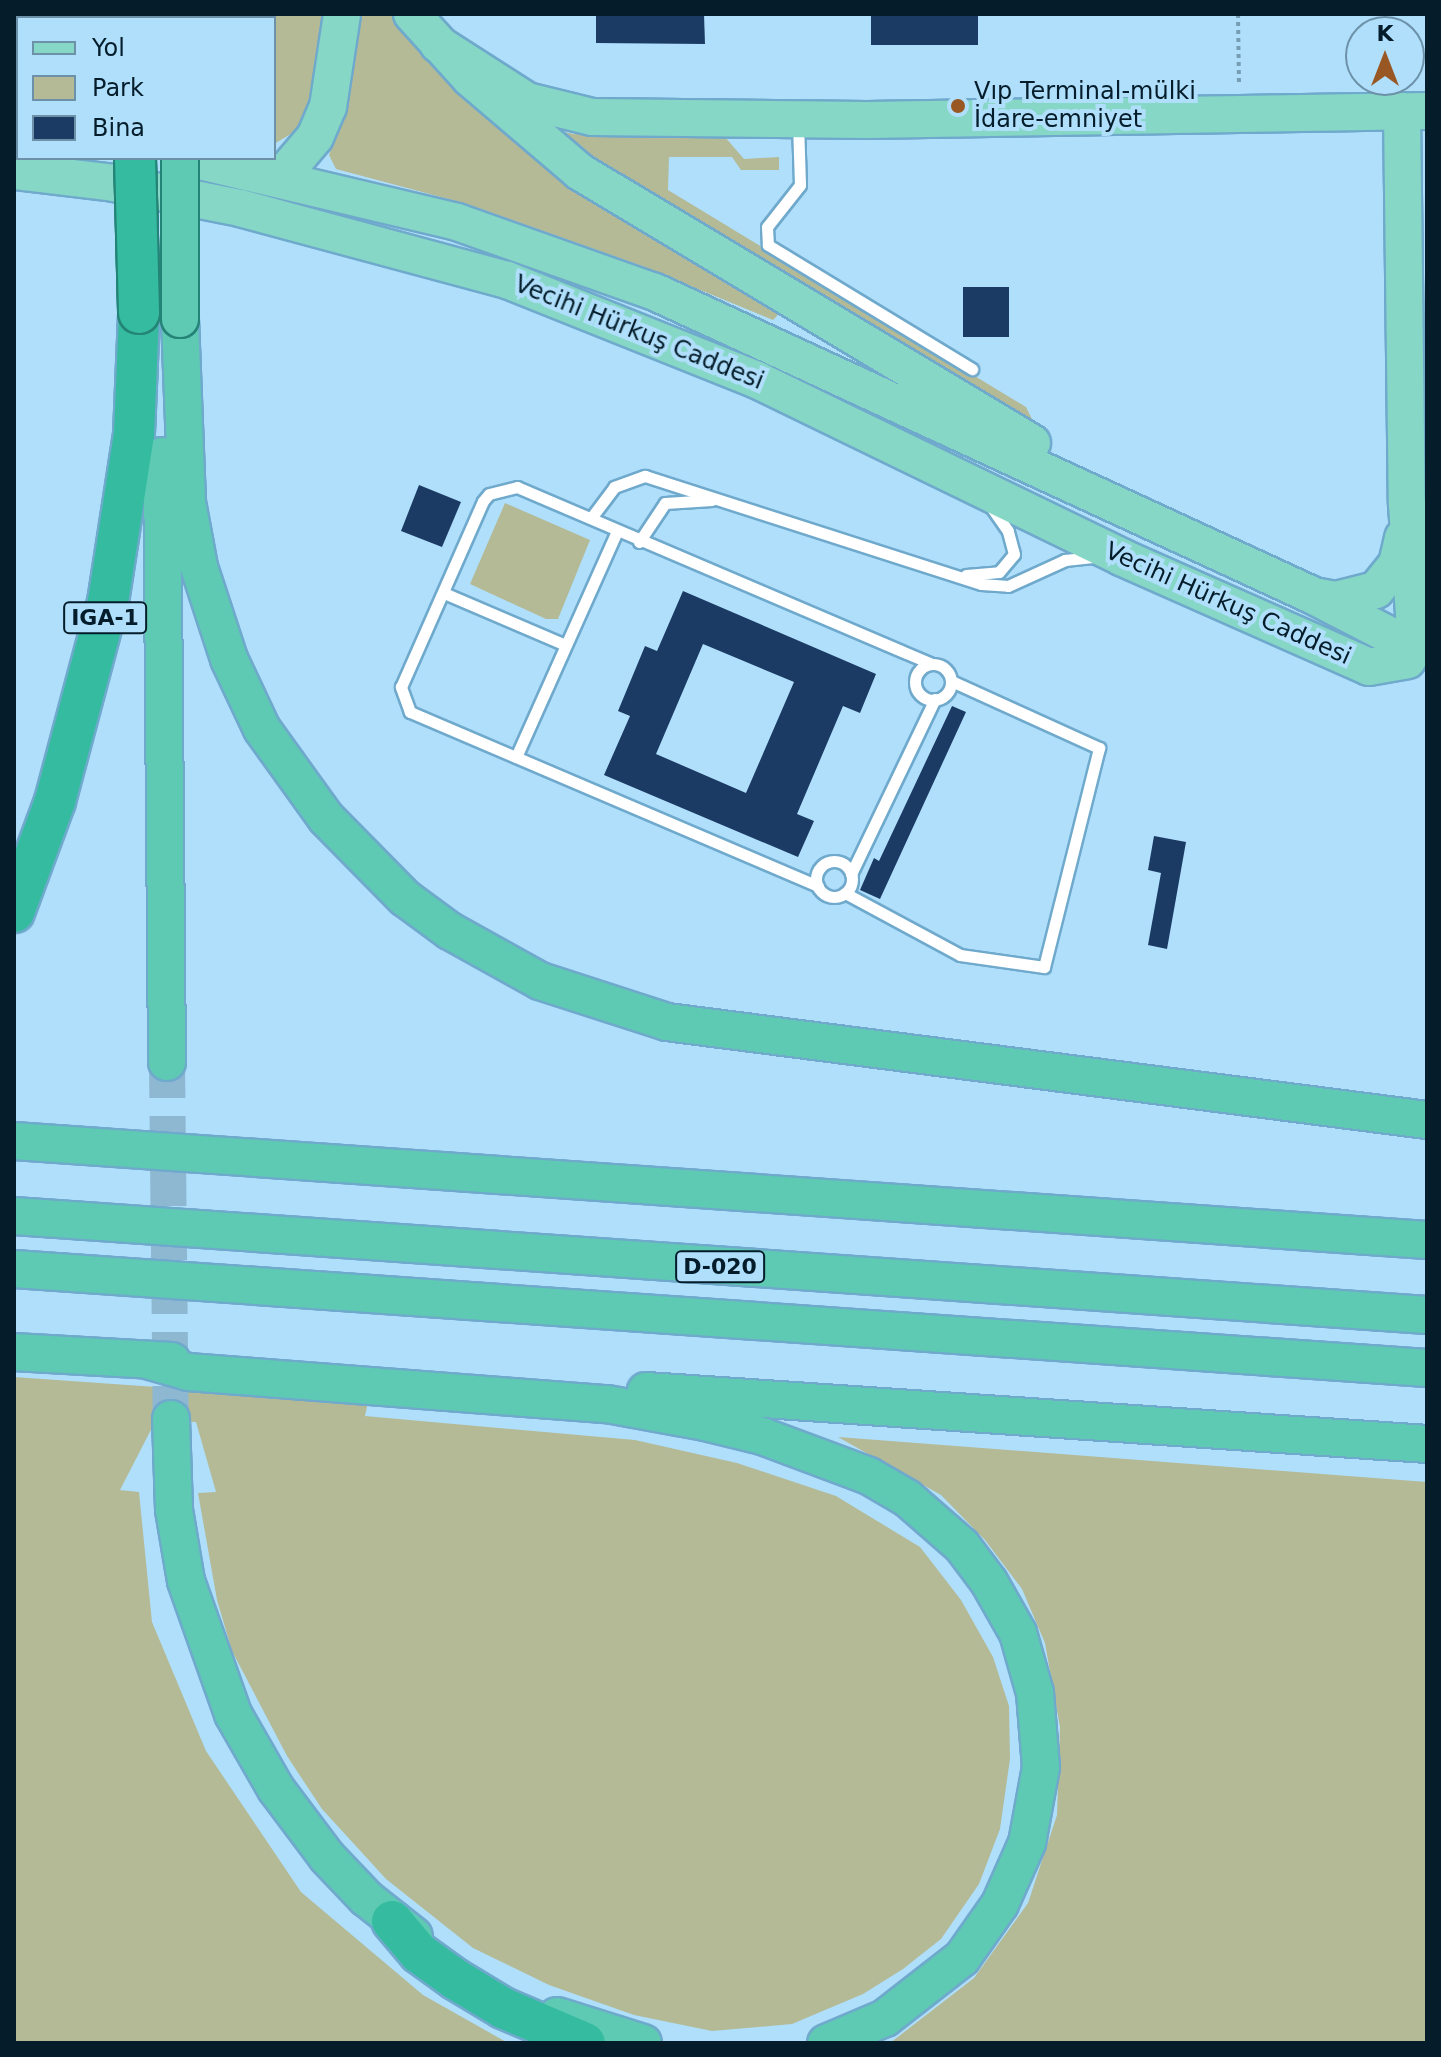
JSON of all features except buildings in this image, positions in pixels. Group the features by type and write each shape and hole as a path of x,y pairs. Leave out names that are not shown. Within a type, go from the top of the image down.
{"highway":[{"name":"IGA-1","path":"14,912 55,801 92,674 119,553 134,434 160,316 135,160"},
{"path":"158,160 167,1062"},
{"path":"180,160 160,316 199,567 229,659 262,729 326,818 405,898 450,931 540,981 667,1022 1427,1120"},
{"path":"14,1141 1427,1240"},
{"name":"D-020","path":"14,1216 1427,1315"},
{"name":"D-020","path":"14,1269 1427,1368"},
{"path":"14,1352 150,1361 217,1361 1427,1444"},
{"path":"150,1361 188,1372 607,1404 705,1422 762,1436 869,1476 907,1498 962,1546 989,1582 1018,1633 1035,1693 1041,1767 1027,1843 1000,1904 962,1958 885,2018 826,2043"},
{"path":"171,1419 174,1510 186,1581 233,1714 292,1814 419,1953 503,2008 585,2043"},
{"path":"392,1921 504,1991 556,2016 643,2043"}],"main road":[{"path":"281,177 315,137 328,107 342,14"},
{"path":"412,14 438,44 527,131 614,196 1071,466 1136,513"},
{"path":"438,44 527,101 567,113 798,120 816,135 834,140 1414,122 1407,504 1402,549 1388,580 1361,597 1336,600 1312,595"},
{"name":"Vecihi Hürkuş Caddesi","path":"197,160 281,177 457,222 655,292 1423,646"},
{"name":"Vecihi Hürkuş Caddesi","path":"14,171 114,183 240,208 507,280 671,341 1121,557 1369,667 1399,663 1423,646"},
{"path":"1407,504 1423,646"}],"lane":[{"path":"798,120 800,185 767,227 768,245 972,369"},
{"path":"591,518 601,499 632,477 694,489 712,500 956,575 1008,586 1065,560 1121,557"},
{"path":"517,487 591,518 639,542 931,664 946,671 951,681 1099,748 1044,967 960,955 845,893 828,896 818,886 419,718 402,700 401,687 489,494 517,487"},
{"path":"956,575 999,572 1014,554 1008,531 977,487"},
{"path":"639,542 665,503 712,500"},
{"path":"516,757 563,644 617,531"},
{"path":"444,593 563,644"},
{"path":"931,664 917,674 915,686 921,696 935,699"},
{"path":"845,893 851,874 935,699 947,692 951,681"},
{"path":"818,886 818,871 827,863 838,862 851,874"}],"path":[{"path":"1238,14 1239,84"}],"green space":[{"path":"202,14 324,14 315,97 299,129 276,143 276,16"},
{"path":"360,14 392,14 461,93 559,179 778,312 777,316 773,320 642,266 467,204 336,169 329,155 350,94"},
{"path":"544,127 573,134 725,137 744,159 779,157 779,170 741,170 732,157 669,157 668,190 1026,407 1035,425 709,238"},
{"path":"505,503 590,540 558,619 546,619 470,584"},
{"path":"14,1377 368,1402 365,1416 635,1440 737,1463 836,1496 920,1547 961,1600 993,1657 1009,1706 1010,1759 1000,1829 979,1884 941,1939 903,1969 863,1994 792,2024 712,2031 634,2015 549,1985 473,1948 386,1879 322,1809 287,1756 232,1651 217,1600 198,1493 216,1492 196,1422 156,1420 120,1490 139,1492 152,1622 206,1751 301,1892 423,1995 508,2043 14,2043"},
{"path":"838,1437 1427,1482 1427,2043 890,2043 974,1978 1028,1903 1057,1815 1060,1727 1045,1643 1022,1589 985,1540 941,1495"}],"tunnel":[{"path":"167,1062 171,1419"}],"place":[{"name":"Vıp Terminal-mülki İdare-emniyet","path":"958,106"}]}
